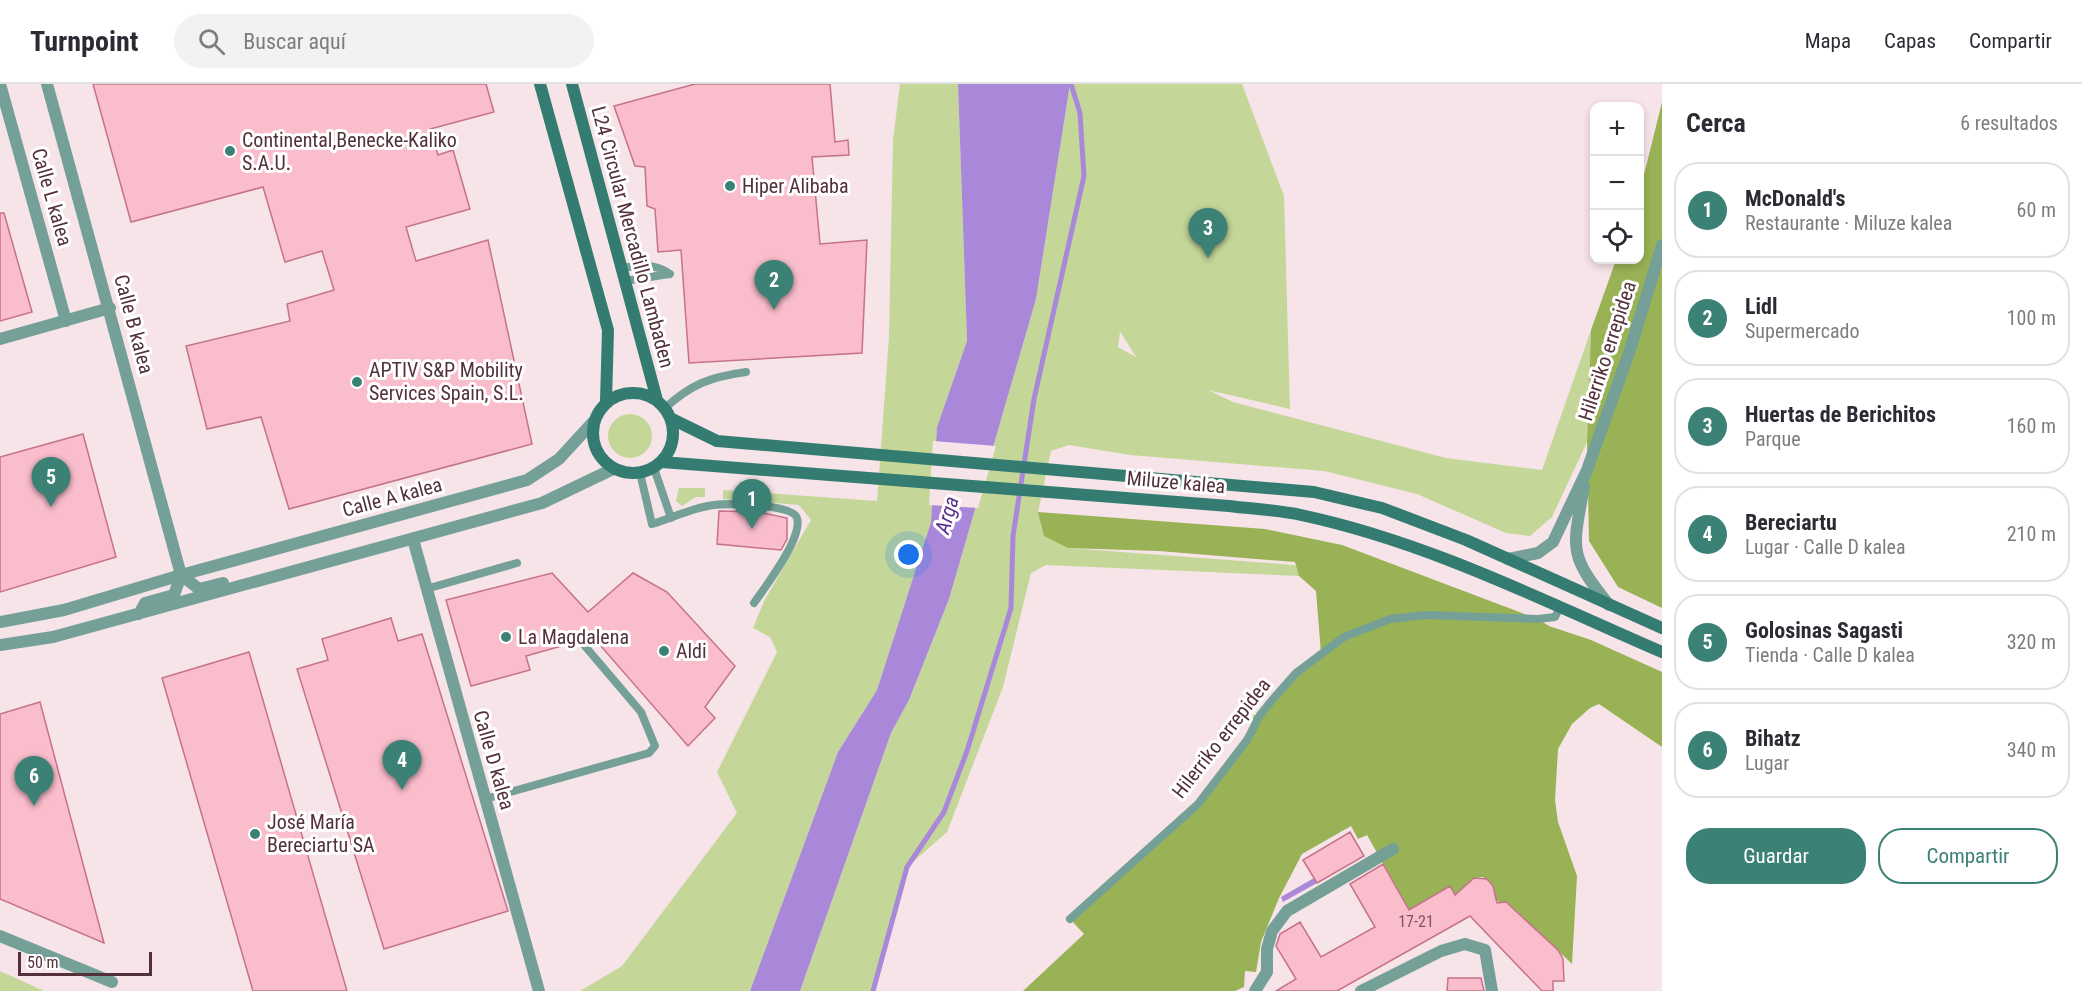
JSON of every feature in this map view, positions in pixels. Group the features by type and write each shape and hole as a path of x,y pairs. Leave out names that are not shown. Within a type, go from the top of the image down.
{"main road":[{"path":"540,84 608,330 606,401 593,422 594,449 613,469 640,473 658,465 673,442 664,409 631,392 606,401"},
{"name":"L24 Circular Mercadillo Lambaden","path":"572,84 625,281 664,409"},
{"name":"Miluze kalea","path":"664,409 717,441 881,453 1314,492 1382,508 1508,560 1662,628"},
{"name":"Miluze kalea","path":"658,465 880,478 1229,506 1300,515 1368,532 1448,559 1662,652"}],"street":[{"name":"Calle L kalea","path":"0,84 66,321"},
{"name":"Calle B kalea","path":"47,84 110,308 181,575"},
{"name":"Hilerriko errepidea","path":"1508,560 1538,552 1553,542 1587,470 1630,350 1662,244"},
{"path":"0,339 110,308"},
{"name":"Calle A kalea","path":"181,575 527,480 559,459 593,422"},
{"path":"0,645 53,637 542,503 613,469"},
{"name":"Hilerriko errepidea","path":"1587,470 1575,548 1578,563 1610,605"},
{"name":"Calle D kalea","path":"413,539 539,991"},
{"path":"181,575 199,589 236,580 264,580"},
{"path":"139,614 146,603 174,595 181,575"},
{"path":"0,622 64,610 181,575"},
{"path":"1255,991 1267,972 1267,950 1272,931 1287,911 1393,849"},
{"path":"0,936 112,982"},
{"path":"1361,991 1381,986 1441,951 1465,944 1485,950 1492,991"}],"lane":[{"path":"622,268 644,265 660,267 669,274 625,281"},
{"path":"664,409 694,386 711,377 746,372"},
{"path":"658,465 671,518"},
{"path":"640,473 652,524 713,505 732,504 785,509 794,512 798,520 795,536 754,603"},
{"path":"426,589 517,563"},
{"name":"Hilerriko errepidea","path":"1070,919 1198,804 1247,740 1260,715 1273,699 1296,673 1344,637 1369,625 1390,619 1426,615 1538,619 1555,617 1560,608"},
{"path":"485,799 649,753 655,746 641,712 584,645"}],"green space":[{"path":"900,84 958,84 967,341 937,427 931,522 877,690 838,752 750,991 580,991 622,966 737,813 717,772 777,652 770,637 753,628 764,601 811,520 799,505 723,499 723,490 877,501 889,337 893,140"},
{"path":"1070,84 1242,84 1284,196 1290,409 1208,390 1233,402 1446,458 1542,470 1591,330 1587,442 1552,517 1530,536 1506,533 1417,494 1324,471 1130,455 1069,445 1051,451 1038,512 1068,548 1307,566 1299,576 1046,565 1031,573 1003,687 947,832 907,867 874,991 800,991 891,733 909,700 949,599 1036,299","holes":["1120,332 1136,357 1118,347"]},
{"path":"1662,102 1662,608 1618,587 1589,541 1587,442 1591,330 1615,264 1644,264 1644,175"},
{"path":"630,414 645,421 652,436 645,451 630,458 615,451 608,436 615,421"},
{"path":"679,488 705,488 705,497 696,497 682,506 676,501"},
{"path":"1038,512 1265,529 1342,545 1538,619 1549,626 1591,640 1662,672 1662,747 1599,704 1590,708 1572,724 1558,749 1555,800 1558,822 1577,876 1572,964 1507,902 1500,903 1493,896 1493,886 1483,877 1470,881 1464,888 1459,901 1450,887 1409,910 1367,835 1358,839 1351,826 1302,854 1279,898 1261,942 1256,972 1245,971 1244,987 1235,991 1023,991 1084,934 1070,919 1189,812 1247,740 1254,715 1260,715 1321,653 1316,591 1299,576 1295,562 1159,551 1068,548 1044,536"},
{"path":"0,971 44,991 0,991"}],"water":[{"name":"Arga","path":"958,84 1070,84 1036,299 949,599 909,700 891,733 800,991 750,991 838,752 877,690 931,522 937,427 967,341"},
{"path":"1314,878 1317,883 1283,902 1281,897"}],"pier":[{"path":"933,441 996,446 978,508 929,505"}],"building":[{"path":"93,84 486,84 494,112 430,129 438,155 453,150 470,209 406,227 416,261 488,240 532,444 289,509 261,417 207,429 186,346 290,321 287,304 334,290 322,251 285,262 263,187 131,222"},
{"path":"695,84 830,84 835,142 848,140 849,155 812,157 820,244 867,240 862,353 689,363 681,250 658,252 655,209 647,206 645,167 635,166 614,106"},
{"path":"0,213 4,213 32,312 0,321"},
{"path":"83,434 116,557 0,592 0,457"},
{"path":"719,511 759,512 787,518 787,539 781,550 717,544"},
{"path":"552,573 588,612 633,573 667,592 735,666 705,707 715,718 688,746 593,637 526,656 530,670 471,686 446,600"},
{"path":"391,618 398,641 422,634 508,911 384,949 297,669 328,660 322,639"},
{"name":"José María Bereciartu SA","path":"249,652 347,991 253,991 162,678"},
{"path":"40,702 104,943 0,899 0,714"},
{"path":"1350,832 1364,856 1317,883 1303,860"},
{"path":"1383,864 1409,910 1450,886 1455,895 1474,878 1487,879 1493,886 1497,903 1506,902 1558,950 1563,959 1564,981 1553,981 1553,991 1542,991 1470,916 1337,991 1276,991 1296,979 1276,946 1280,934 1300,922 1321,957 1375,927 1350,884"},
{"path":"1448,978 1481,978 1484,991 1447,991"}],"waterway":[{"path":"873,991 907,867 944,812 967,751 1011,608 1013,536 1034,399 1084,176 1080,113 1071,84"}],"place":[{"name":"Continental,Benecke-Kaliko S.A.U.","path":"230,151"},
{"name":"Hiper Alibaba","path":"730,186"},
{"name":"Huertas de Berichitos","path":"1208,258"},
{"name":"Lidl","path":"774,310"},
{"name":"APTIV S&P Mobility Services Spain, S.L.","path":"357,382"},
{"name":"Golosinas Sagasti","path":"51,507"},
{"name":"McDonald's","path":"752,529"},
{"name":"La Magdalena","path":"506,637"},
{"name":"Aldi","path":"664,651"},
{"name":"Bereciartu","path":"402,790"},
{"name":"Bihatz","path":"34,806"},
{"name":"José María Bereciartu SA","path":"255,834"}]}
